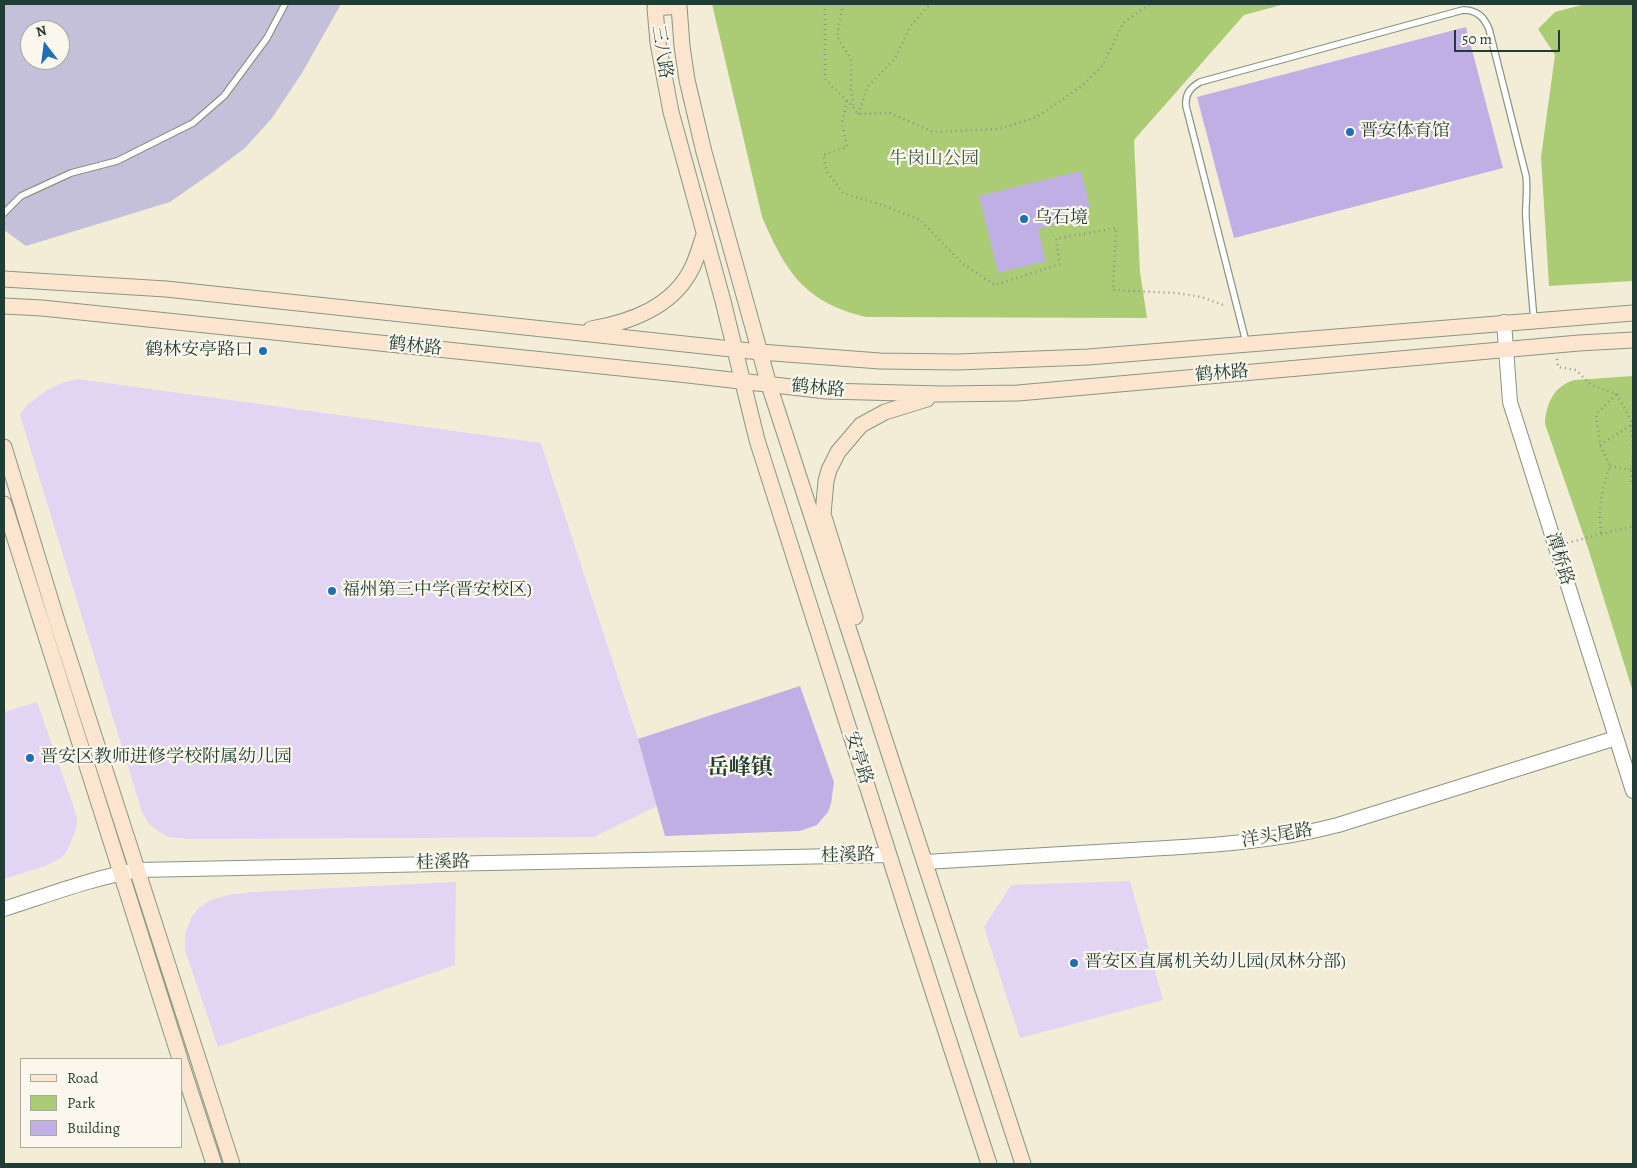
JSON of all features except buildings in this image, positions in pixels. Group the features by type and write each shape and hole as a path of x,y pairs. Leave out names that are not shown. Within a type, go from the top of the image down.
{"main road":[{"name":"三八路","path":"734,349 671,112 658,44 655,8 679,6 682,46 704,152 760,352"},
{"path":"574,332 623,321 649,312 669,298 692,268 704,235"},
{"name":"鹤林路","path":"4,279 166,289 760,352 880,361 957,362 1088,357 1633,313"},
{"name":"鹤林路","path":"4,306 52,309 826,391 942,394 1018,392 1555,345 1633,340"},
{"name":"安亭路","path":"734,349 757,440 989,1164"},
{"name":"安亭路","path":"760,352 768,385 1023,1164"},
{"path":"860,665 860,636 823,514 829,470 838,452 861,425 899,407 942,394"},
{"path":"4,447 57,621 232,1164"},
{"path":"4,504 180,1058"},
{"path":"182,1064 214,1164"}],"street":[{"name":"潭桥路","path":"1504,322 1510,402 1633,791"},
{"name":"洋头尾路","path":"925,862 1196,847 1301,835 1616,738"},
{"name":"桂溪路","path":"4,909 121,873 138,870 889,855"}],"lane":[{"path":"4,214 21,196 71,173 117,161 193,123 224,96 267,38 285,4"},
{"path":"1246,344 1186,106 1185,98 1189,91 1200,82 1454,13 1472,10 1482,17 1489,29 1526,176 1528,191 1526,216 1534,320"}],"path":[{"path":"825,4 825,79 853,106 858,114"},
{"path":"842,4 837,36 851,59 850,90 853,106"},
{"path":"858,114 868,86 894,60 910,27 930,4"},
{"path":"858,114 890,113 933,132 999,129 1037,117 1082,86 1103,66 1123,23 1150,4"},
{"path":"847,101 842,123 847,148 823,155 827,172 843,194 882,205 920,220 963,264 995,285 1060,264 1056,239 1116,228 1113,290 1201,297 1237,310"},
{"path":"1555,345 1558,367 1576,370 1591,385 1617,394 1631,421 1633,451"},
{"path":"1601,533 1599,512 1602,488 1610,466 1600,445 1596,414 1617,394"},
{"path":"1600,445 1631,425"},
{"path":"1633,456 1630,483 1633,484"},
{"path":"1610,466 1632,470"},
{"path":"1556,549 1570,541 1633,526"}],"shaded area":[{"path":"4,4 341,4 302,73 272,118 245,148 170,202 26,246 4,230"},
{"name":"福州第三中学(晋安校区)","path":"78,379 541,443 638,739 657,806 594,837 189,839 168,837 158,831 149,824 142,812 20,415 27,405 47,390 62,383"},
{"name":"晋安区教师进修学校附属幼儿园","path":"37,702 77,818 76,829 68,849 62,857 45,866 4,879 4,712"},
{"name":"晋安区直属机关幼儿园(凤林分部)","path":"1130,881 1163,1000 1020,1038 984,927 1011,885"},
{"path":"456,882 455,965 218,1047 185,950 185,934 192,916 200,907 211,900 228,895 253,892"}],"green space":[{"name":"牛岗山公园","path":"712,4 1285,4 1244,15 1134,140 1140,272 1147,318 866,317 827,303 812,293 789,269 762,217"},
{"path":"1585,4 1633,4 1633,281 1549,286 1541,157 1555,55 1538,29 1555,12"},
{"path":"1633,376 1633,692 1588,548 1545,424 1547,409 1552,396 1562,386 1575,380"}],"place":[{"name":"晋安体育馆","path":"1350,132"},
{"name":"乌石境","path":"1024,219"},
{"name":"鹤林安亭路口","path":"263,351"},
{"name":"福州第三中学(晋安校区)","path":"332,591"},
{"name":"晋安区教师进修学校附属幼儿园","path":"30,758"},
{"name":"晋安区直属机关幼儿园(凤林分部)","path":"1074,963"}],"district":[{"name":"岳峰镇","path":"740,769"}]}
